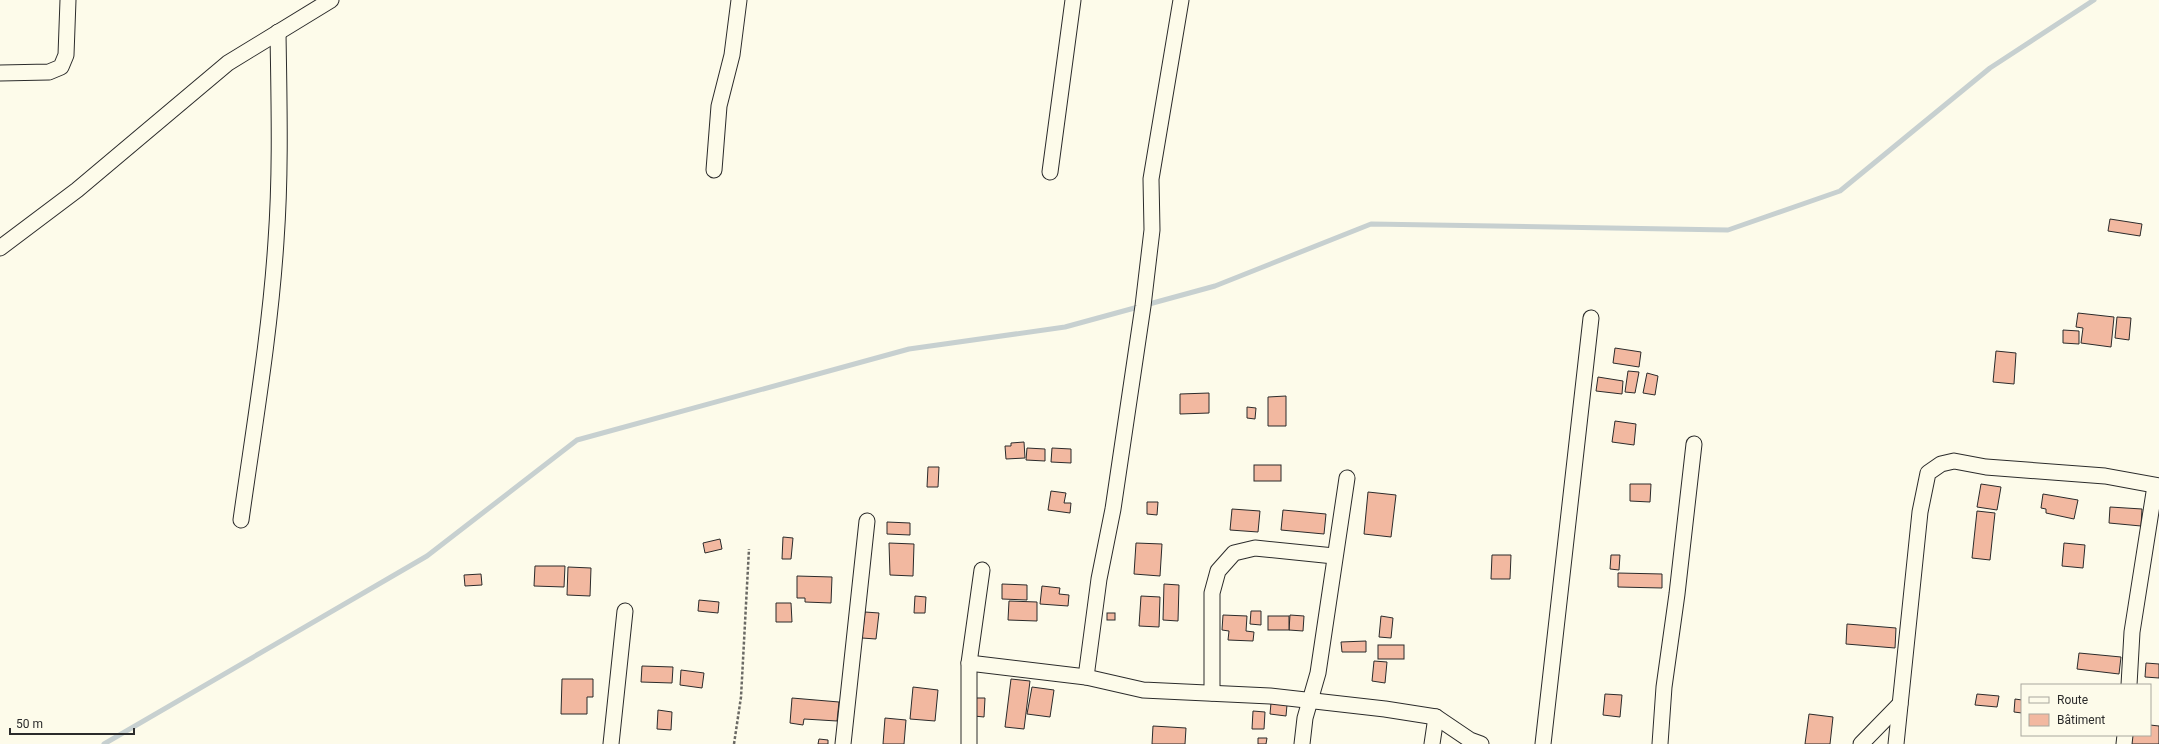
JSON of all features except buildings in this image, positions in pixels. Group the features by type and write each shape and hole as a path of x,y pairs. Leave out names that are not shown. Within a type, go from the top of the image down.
{"street":[{"path":"0,73 49,72 61,67 66,55 68,0"},
{"path":"0,248 77,190 228,63 332,0"},
{"path":"714,170 719,106 732,55 739,0"},
{"path":"1050,172 1072,0"},
{"path":"1086,677 1099,579 1113,509 1143,306 1152,230 1151,179 1181,0"},
{"path":"241,520 264,357 276,241 280,148 278,32"},
{"path":"1543,744 1591,318"},
{"path":"1660,744 1664,687 1677,594 1694,444"},
{"path":"1896,744 1920,512 1928,473 1941,464 1954,461 1986,467 2105,476 2157,486 2132,632 2129,684"},
{"path":"1302,744 1305,718 1318,672 1334,556 1347,478"},
{"path":"843,744 867,521"},
{"path":"1212,693 1212,593 1218,570 1223,564 1234,553 1255,548 1334,556"},
{"path":"969,744 969,663 982,570"},
{"path":"612,744 625,611"},
{"path":"969,663 1086,677 1143,690 1212,693 1386,709 1436,717 1470,740 1481,744"},
{"path":"1861,744 1900,704"},
{"path":"1432,744 1436,717"}],"path":[{"path":"734,744 740,697 749,549"}],"waterway":[{"path":"104,744 427,556 577,440 909,349 1065,327 1215,286 1371,224 1728,230 1840,191 1990,68 2094,0"}]}
